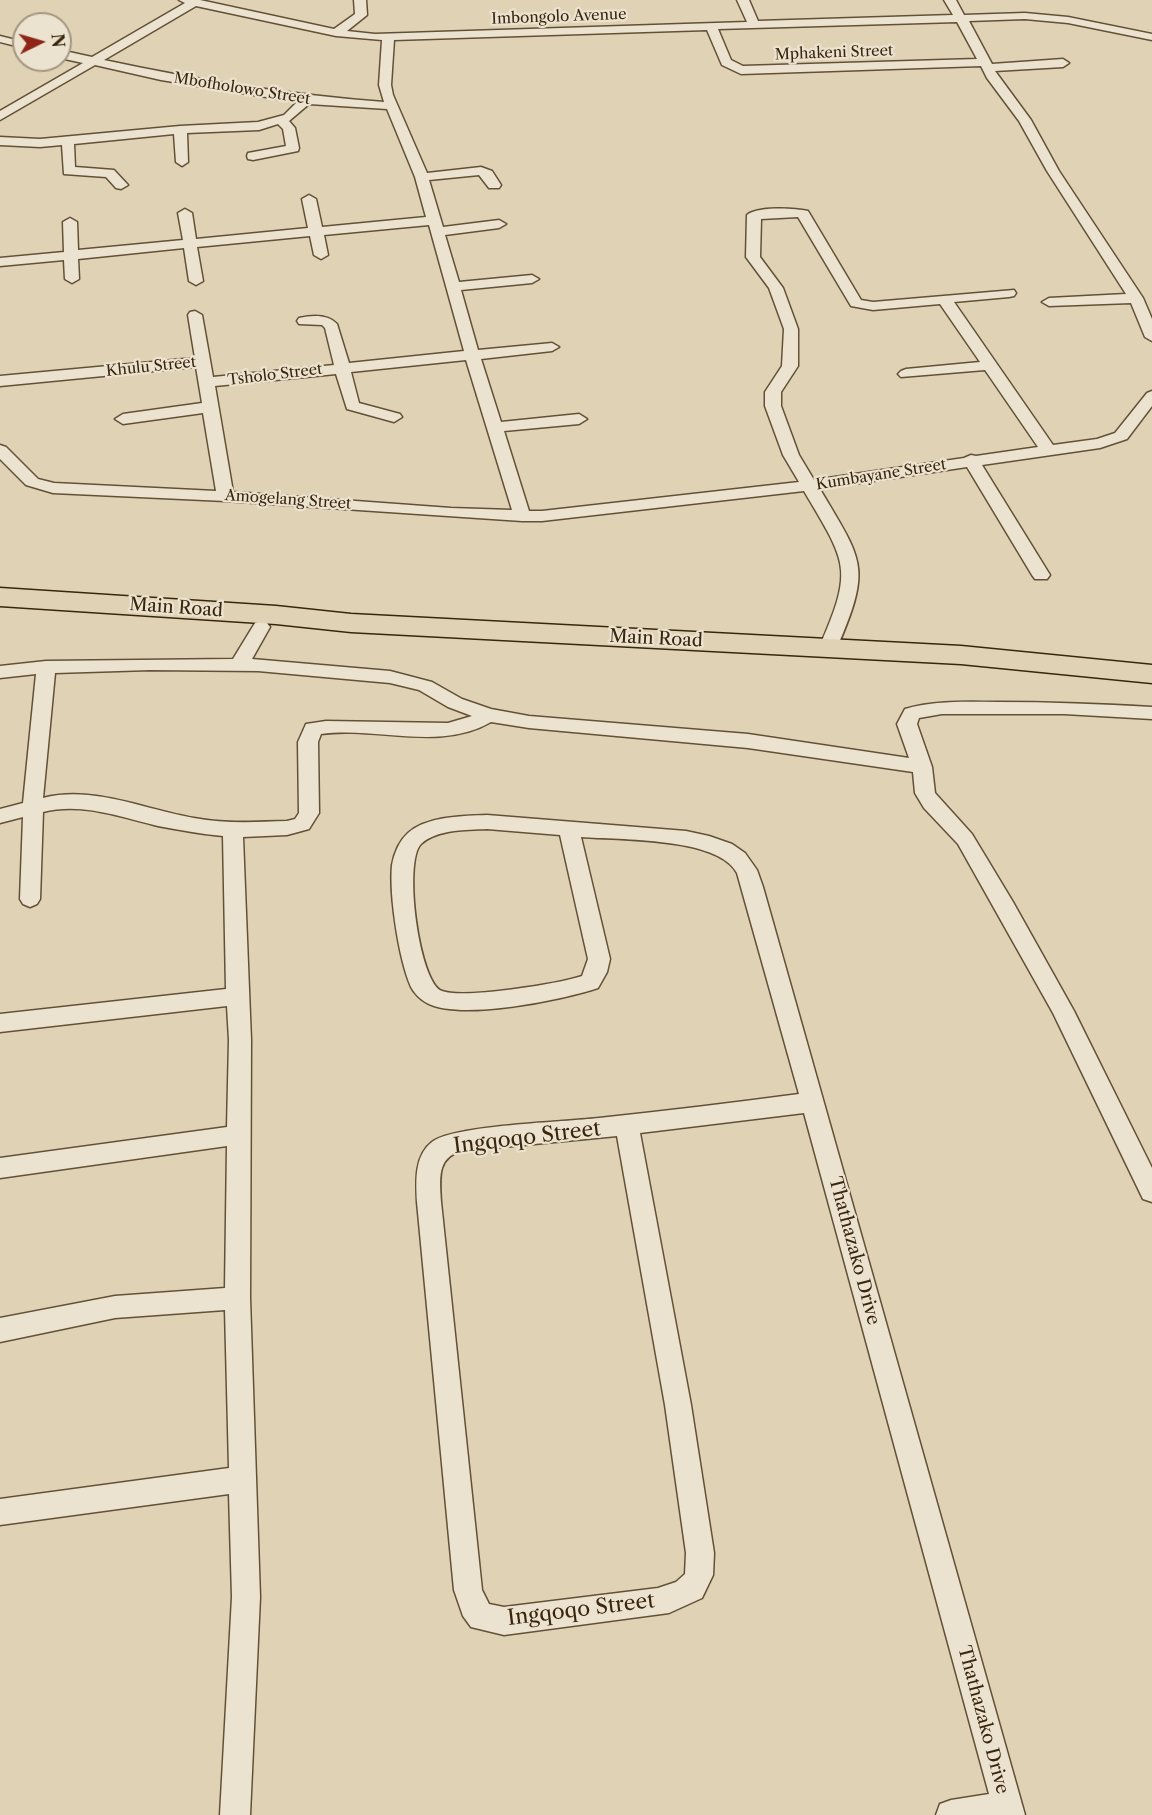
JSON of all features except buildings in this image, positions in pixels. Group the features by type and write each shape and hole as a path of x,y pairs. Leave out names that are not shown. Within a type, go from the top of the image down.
{"main road":[{"name":"Main Road","path":"0,597 276,615 351,623 961,655 1152,674"},
{"name":"Main Road","path":"0,617 306,628 351,623"},
{"name":"Main Road","path":"961,655 1022,652 1152,655"}],"street":[{"path":"336,33 362,15 360,0"},
{"path":"743,0 754,24"},
{"path":"950,0 962,17 986,65 1025,120 1053,171 1136,298 1152,337"},
{"path":"0,115 94,62 190,1"},
{"name":"Imbongolo Avenue","path":"190,1 336,33 388,37 962,17 1054,17 1152,37"},
{"name":"Mphakeni Street","path":"711,26 726,62 741,70 986,65"},
{"path":"388,37 385,85 390,106 422,177 472,354 522,516"},
{"name":"Mbofholowo Street","path":"72,57 180,79 306,100 390,106"},
{"path":"986,65 1063,63"},
{"path":"0,141 23,143 180,130 249,127 282,121 306,100"},
{"path":"252,156 293,148 289,128 282,121"},
{"path":"180,130 182,162"},
{"path":"68,140 69,171 109,174 114,176 121,185"},
{"path":"422,177 481,171 487,174 494,185"},
{"path":"309,200 321,255"},
{"path":"828,648 850,595 853,581 852,571 845,546 791,455 773,406 773,392 790,366 790,324 776,288 758,266 752,253 754,215 795,212 803,214 856,303 873,306 1009,293"},
{"path":"185,213 196,281"},
{"path":"70,222 72,279"},
{"path":"0,262 316,231 499,224"},
{"path":"453,287 532,279"},
{"path":"1049,302 1136,298"},
{"path":"944,299 1048,450"},
{"path":"195,315 203,362"},
{"name":"Tsholo Street","path":"304,321 323,320 329,323 352,406 394,417"},
{"path":"472,354 552,347"},
{"name":"Tsholo Street","path":"208,382 472,354"},
{"name":"Khulu Street","path":"0,381 203,362 225,496"},
{"path":"906,374 990,365"},
{"name":"Kumbayane Street","path":"589,511 808,486 971,460 1100,443 1121,436 1152,396"},
{"path":"123,419 210,407"},
{"path":"495,427 579,419"},
{"name":"Amogelang Street","path":"0,450 32,482 40,486 522,516 589,511"},
{"path":"971,460 1041,575"},
{"path":"238,665 261,627"},
{"path":"0,672 46,667 238,665 355,673 390,677 425,686 455,703 488,715 572,727 748,741 922,767"},
{"path":"30,898 32,808 46,667"},
{"path":"1152,713 1064,708 942,708 912,713 907,724 922,767 925,794 965,839 1006,908 1063,1011 1152,1192"},
{"path":"0,816 51,803 82,802 111,806 196,826 233,830 287,828 302,824 309,813 308,742 313,729 326,727 448,729 471,725 488,715"},
{"name":"Thathazako Drive","path":"569,829 599,959 596,972 590,982 557,992 462,1000 439,999 430,995 422,985 402,887 405,851 414,838 438,827 487,822 686,838 713,844 731,853 743,864 753,887 1008,1811"},
{"path":"233,830 240,1040 237,1298 246,1597 235,1815"},
{"path":"0,1023 237,996"},
{"name":"Ingqoqo Street","path":"627,1126 678,1406 700,1553 701,1567 697,1583 692,1590 682,1596 658,1602 504,1621 482,1617 473,1606 468,1590 429,1202 428,1179 432,1161 440,1149 459,1142 627,1126 813,1102"},
{"path":"0,1168 239,1135"},
{"path":"0,1330 115,1307 237,1298"},
{"path":"0,1512 242,1479"},
{"path":"951,1815 1008,1811"}]}
